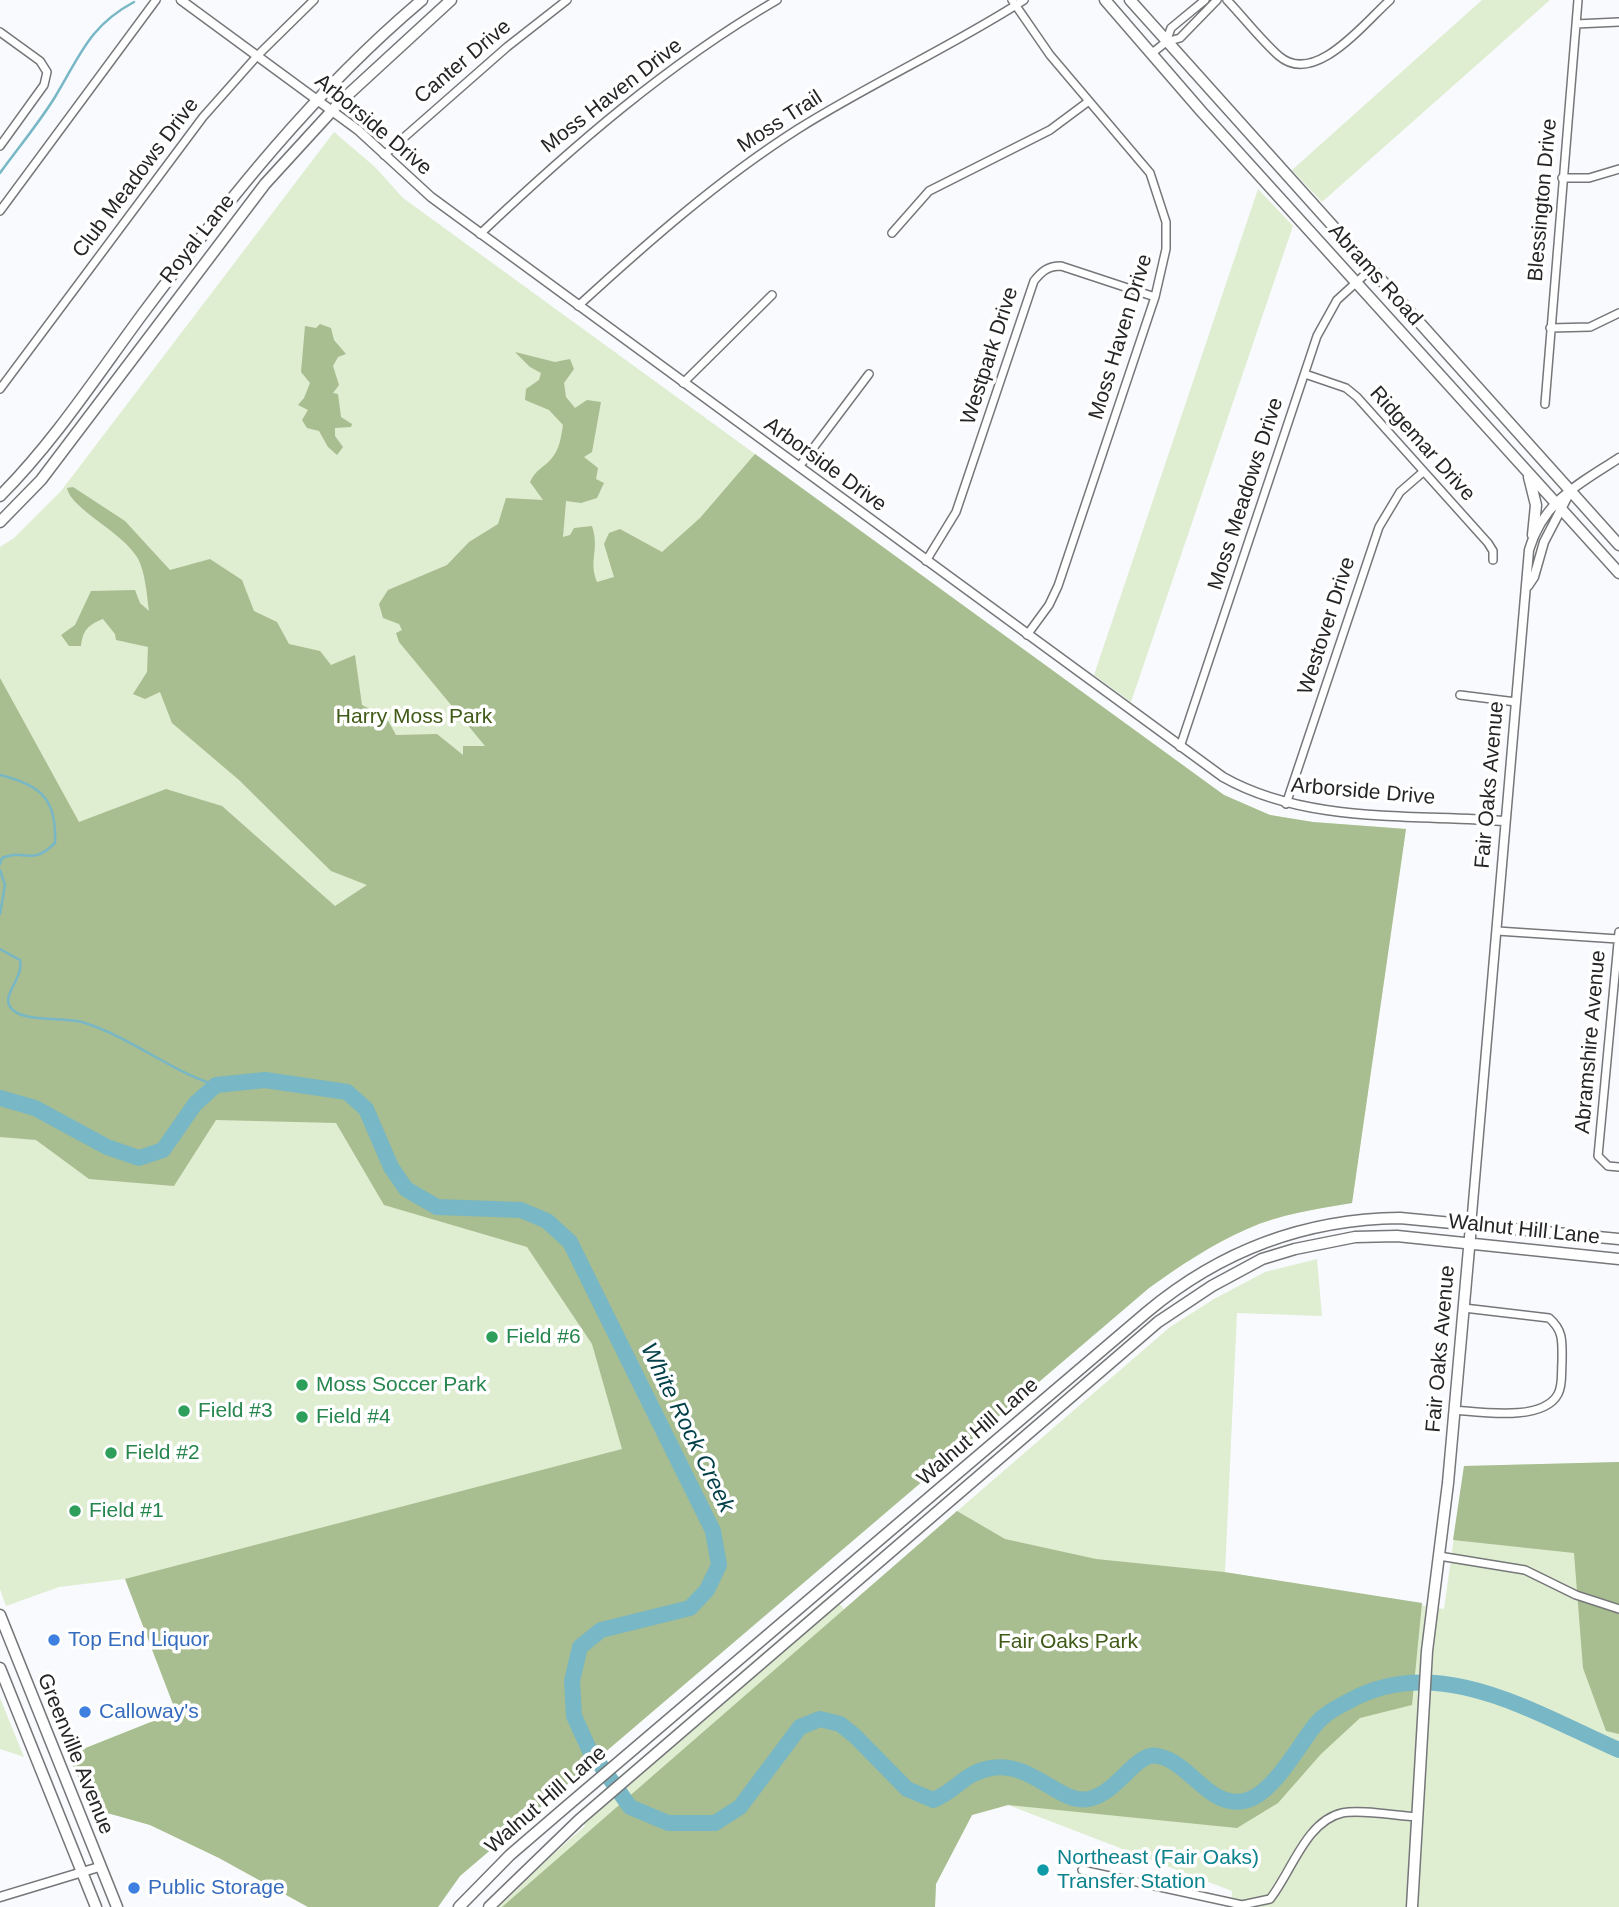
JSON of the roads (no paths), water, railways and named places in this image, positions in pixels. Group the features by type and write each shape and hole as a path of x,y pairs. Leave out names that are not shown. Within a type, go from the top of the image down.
{"main road":[{"name":"Royal Lane","path":"0,496 51,436 248,176 317,100 422,0"},
{"name":"Royal Lane","path":"0,522 55,462 231,226 331,111 451,0"},
{"name":"Abrams Road","path":"1105,0 1619,573"},
{"name":"Abrams Road","path":"1130,0 1619,545"},
{"path":"1527,470 1535,495 1533,535"},
{"name":"Walnut Hill Lane","path":"459,1907 502,1862 1147,1312 1179,1286 1224,1259 1283,1235 1314,1226 1369,1219 1400,1218 1619,1240"},
{"name":"Fair Oaks Avenue","path":"1412,1907 1427,1651 1471,1226"},
{"name":"Walnut Hill Lane","path":"489,1907 579,1820 857,1584 1158,1322 1235,1272 1295,1249 1375,1236 1619,1259"},
{"name":"Greenville Avenue","path":"0,1615 117,1907"},
{"name":"Greenville Avenue","path":"0,1668 96,1907"},
{"path":"10,1693 27,1687"}],"street":[{"path":"0,211 156,0"},
{"name":"Arborside Drive","path":"181,0 317,100 431,197 480,234 1180,747 1251,793 1313,810 1505,821"},
{"name":"Club Meadows Drive","path":"0,389 178,148 258,55 314,0"},
{"name":"Canter Drive","path":"384,155 506,47 567,0"},
{"name":"Moss Haven Drive","path":"480,234 613,115 702,48 777,0"},
{"name":"Moss Trail","path":"578,306 642,247 742,167 866,88 1014,3 1024,0"},
{"path":"1151,54 1166,41 1171,28 1205,0"},
{"path":"1166,41 1180,38 1217,0"},
{"path":"1227,0 1280,57 1300,65 1326,58 1390,0"},
{"name":"Blessington Drive","path":"1545,404 1578,0"},
{"name":"Moss Haven Drive","path":"1014,3 1050,55 1150,173 1161,198 1166,222 1166,249 1154,297 1058,586 1049,605 1027,635"},
{"path":"1576,24 1619,22"},
{"path":"0,32 40,61 47,72 44,85 0,146"},
{"path":"892,233 929,191 1050,130 1089,101"},
{"path":"1562,178 1589,178 1619,169"},
{"name":"Westpark Drive","path":"926,561 956,512 1034,281 1040,273 1046,268 1061,267 1154,297"},
{"name":"Moss Meadows Drive","path":"1180,747 1326,316 1371,269"},
{"path":"684,383 772,295"},
{"path":"1550,328 1590,327 1619,313"},
{"path":"799,467 869,374"},
{"name":"Ridgemar Drive","path":"1305,374 1346,388 1357,397 1488,543 1493,560"},
{"path":"1571,490 1619,458"},
{"name":"Westover Drive","path":"1286,804 1379,527 1400,492 1423,472"},
{"name":"Fair Oaks Avenue","path":"1528,586 1524,577 1533,535 1555,501 1571,490"},
{"name":"Fair Oaks Avenue","path":"1471,1226 1528,586 1534,577 1544,542 1571,490"},
{"path":"1460,695 1516,702"},
{"path":"1497,931 1618,939"},
{"name":"Abramshire Avenue","path":"1619,932 1598,1156 1608,1166 1619,1167"},
{"path":"1454,1410 1490,1413 1536,1410 1557,1397 1561,1387 1563,1336 1549,1318 1464,1308"},
{"path":"1438,1556 1525,1570 1576,1595 1619,1609"},
{"path":"1082,1870 1242,1905 1270,1899 1312,1833 1327,1819 1343,1813 1418,1817"},
{"path":"0,1897 99,1867"}],"waterway":[{"path":"0,173 49,107 87,43 106,21 134,2"},
{"path":"0,775 26,784 44,796 53,815 55,828 55,843 47,850 33,856 10,855 2,858 0,864"},
{"path":"0,870 5,885 0,914"},
{"path":"0,949 20,960 19,972 8,1000 14,1011 32,1017 77,1021 102,1029 184,1072 216,1085"},
{"name":"White Rock Creek","path":"0,1098 35,1108 107,1147 139,1158 163,1150 195,1104 216,1085 265,1080 347,1092 366,1109 391,1167 406,1189 437,1207 521,1210 547,1221 570,1242 713,1531 719,1565 707,1590 690,1608 601,1630 580,1647 572,1681 574,1716 589,1749 630,1807 668,1823 715,1823 740,1807 800,1727 820,1719 840,1724 907,1789 933,1800 981,1770 991,1768 1020,1771 1067,1796 1089,1799 1109,1789 1142,1760 1158,1756 1180,1767 1220,1798 1244,1801 1254,1797 1273,1781 1316,1724 1329,1713 1349,1701 1383,1687 1417,1682 1452,1685 1487,1693 1521,1705 1619,1750"}],"place":[{"name":"Field #6","path":"492,1337"},
{"name":"Moss Soccer Park","path":"302,1385"},
{"name":"Field #3","path":"184,1411"},
{"name":"Field #4","path":"302,1417"},
{"name":"Field #2","path":"111,1453"},
{"name":"Field #1","path":"75,1511"},
{"name":"Top End Liquor","path":"54,1640"},
{"name":"Calloway's","path":"85,1712"},
{"name":"Northeast (Fair Oaks) Transfer Station","path":"1043,1870"},
{"name":"Public Storage","path":"134,1888"}],"park label":[{"name":"Harry Moss Park","path":"414,717"},
{"name":"Fair Oaks Park","path":"1068,1642"}]}
